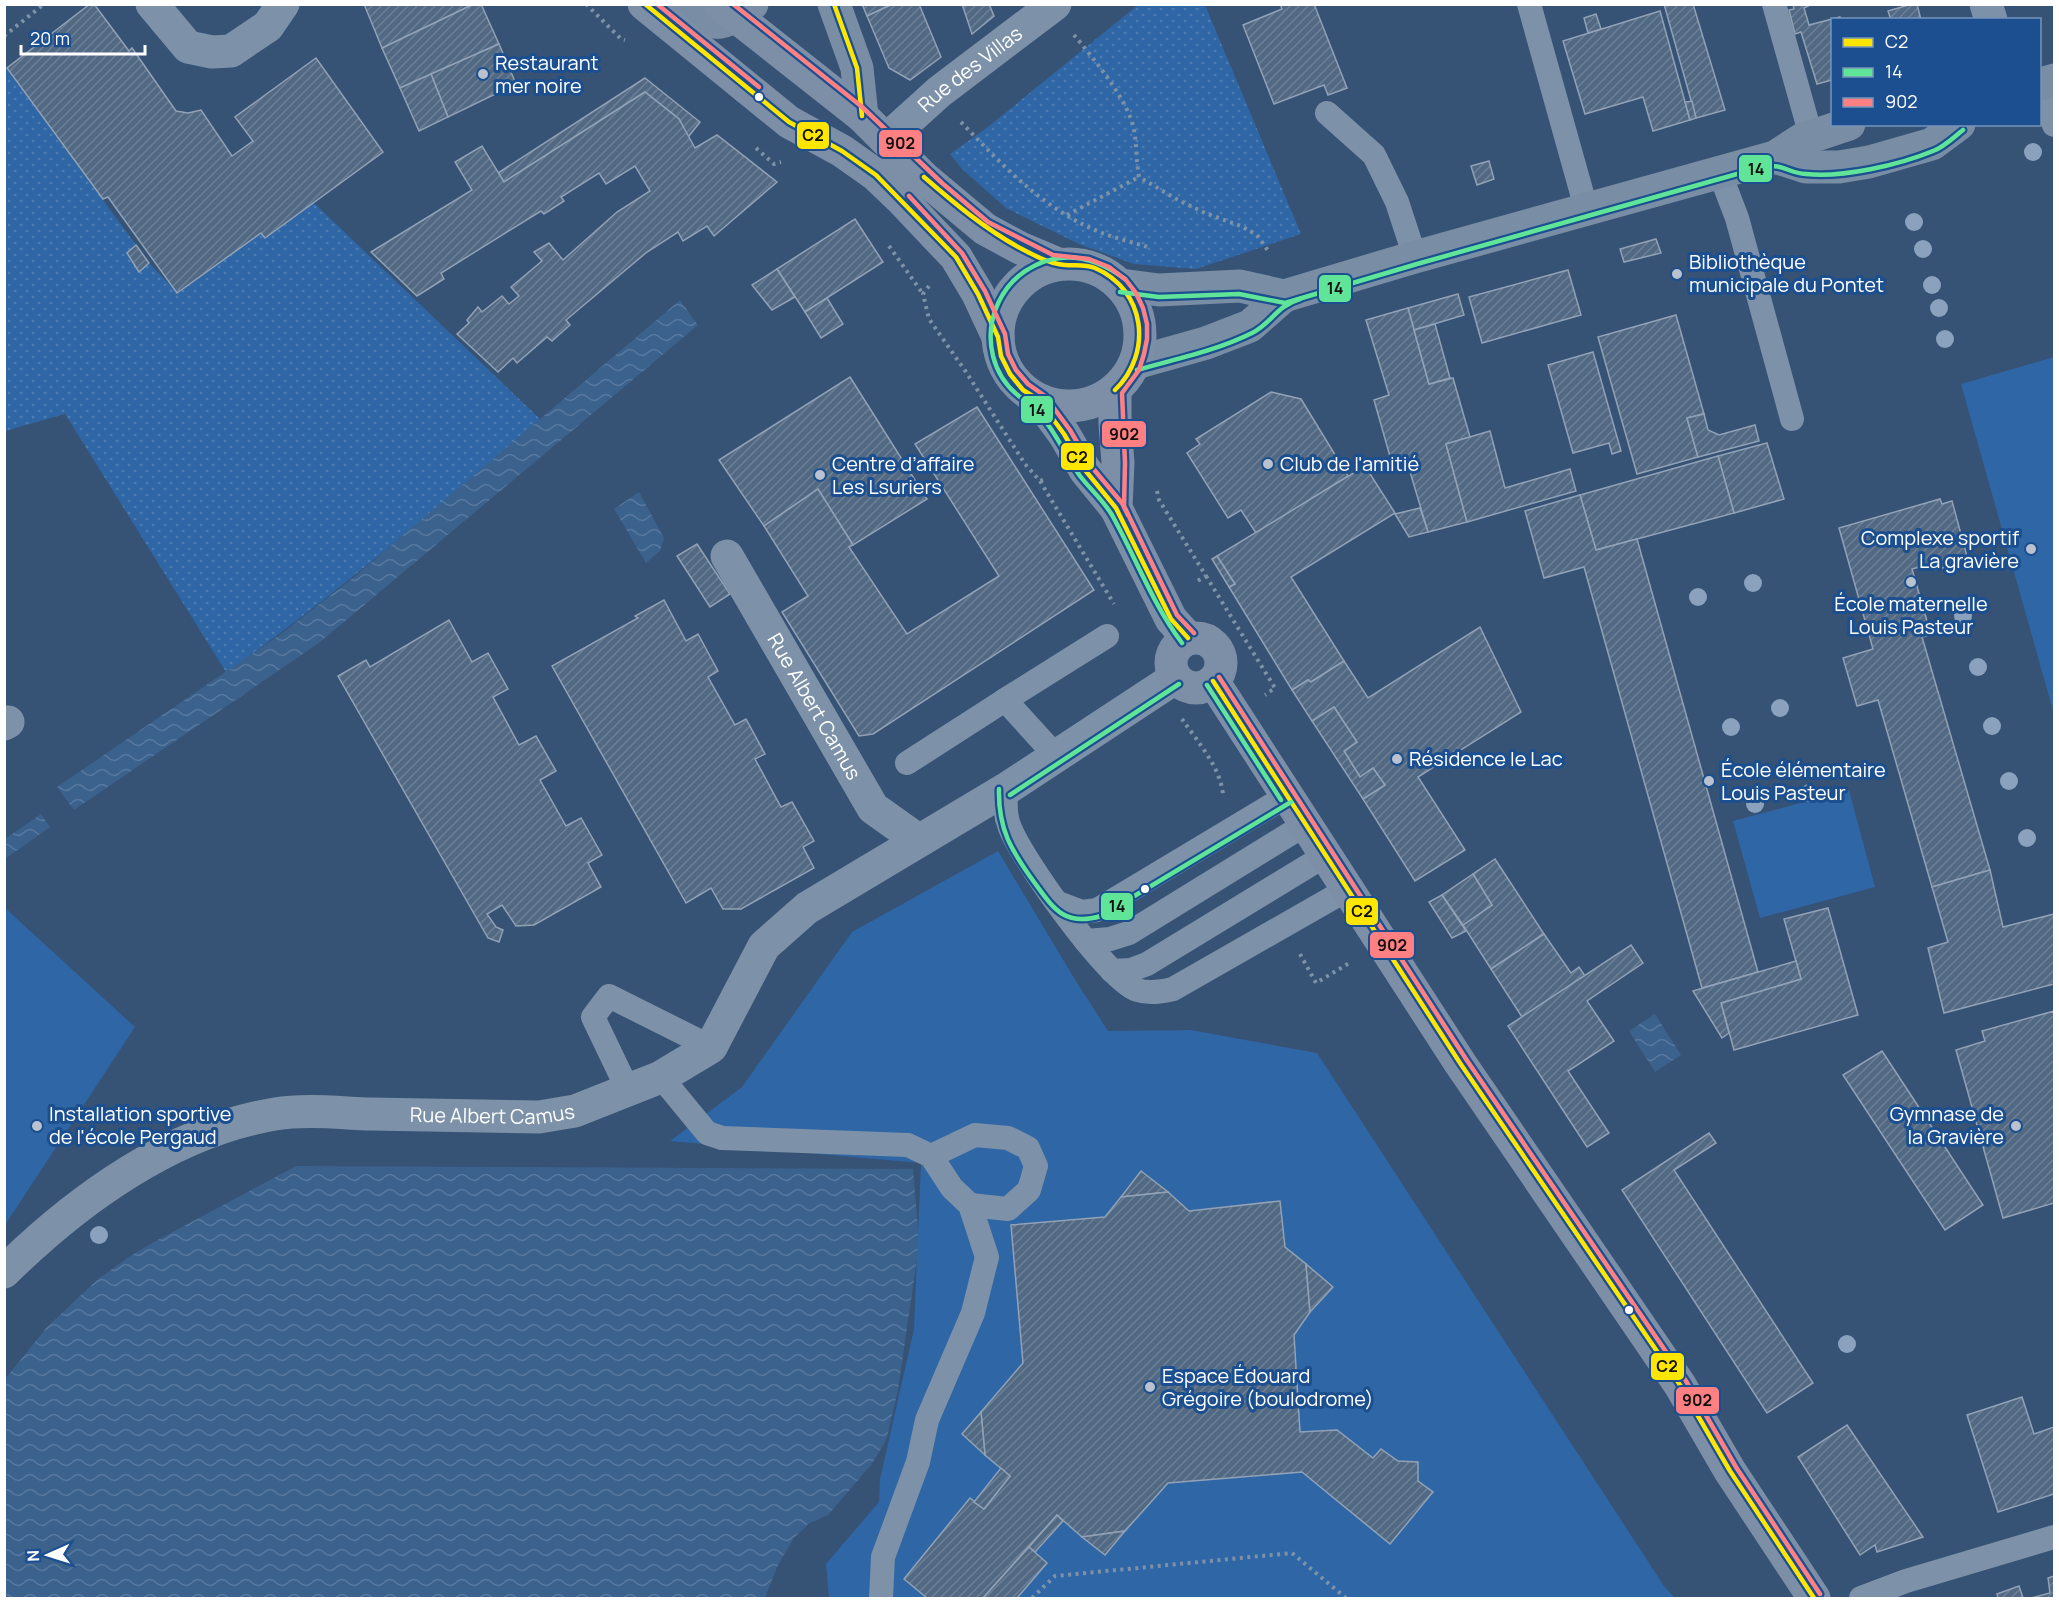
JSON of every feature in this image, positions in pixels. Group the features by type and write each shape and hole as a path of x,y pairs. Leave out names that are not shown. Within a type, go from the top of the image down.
{"main road":[{"path":"644,4 789,122 842,151 876,176 900,198 956,257 978,294 998,337"},
{"path":"681,4 703,21 722,23 736,8 862,116 924,178 985,229 1020,248 1058,264"},
{"path":"834,4 857,68 862,116"},
{"path":"1135,363 1206,343 1250,326 1284,296 1586,208 1775,157 1811,136 1843,126"},
{"path":"1775,157 1806,167 1869,162 1932,144 1956,126"},
{"path":"1058,264 1092,267 1108,274 1121,285 1136,309 1141,336 1135,363 1130,373 1115,390 1098,401 1078,406 1058,406 1039,400 1023,390 1010,374 1001,356 998,337 1001,312 1014,289 1033,273 1058,264"},
{"path":"1121,285 1159,290 1240,286 1284,296"},
{"path":"1115,390 1118,463 1116,508"},
{"path":"1039,400 1064,434 1084,470 1116,508 1172,619 1188,638"},
{"path":"1199,637 1209,641 1217,649 1221,660 1219,671 1213,681 1203,687 1193,688 1183,685 1175,678 1170,667 1171,655 1178,644 1188,638 1199,637"},
{"path":"1213,681 1460,1063 1667,1366 1730,1471 1814,1599"}],"street":[{"path":"152,4 188,47 212,52 231,51 268,27 283,4"},
{"name":"Rue des Villas","path":"886,140 939,93 1053,7"},
{"name":"Rue Albert Camus","path":"727,556 873,808 918,840"},
{"path":"711,1047 764,946 807,908 1006,789 1175,678"},
{"name":"Rue Albert Camus","path":"4,1272 56,1224 100,1192 167,1152 232,1124 277,1114 316,1112 539,1117 575,1111 661,1077 711,1047"}],"lane":[{"path":"1529,4 1586,208"},
{"path":"1774,4 1811,136"},
{"path":"2045,82 2055,125"},
{"path":"1327,113 1374,155 1397,202 1414,257"},
{"path":"1719,171 1737,218 1792,419"},
{"path":"906,763 1107,636"},
{"path":"1005,700 1056,756"},
{"path":"1006,789 1005,808 1008,824 1022,853 1086,941 1112,971 1135,990 1157,993 1173,989 1348,889"},
{"path":"1058,903 1082,912 1097,910 1287,796"},
{"path":"1086,941 1110,939 1129,933 1306,824"},
{"path":"1112,971 1131,970 1147,964 1326,855"},
{"path":"628,1090 593,1017 609,996 711,1047"},
{"path":"661,1077 708,1133 722,1138 908,1145 931,1156 952,1188 970,1205 987,1257 973,1313 927,1420 918,1462 883,1557 881,1599"},
{"path":"931,1156 975,1135 1008,1138 1028,1148 1036,1166 1029,1190 1008,1209 970,1205"},
{"path":"1861,1599 1905,1581 2055,1537"}],"path":[{"path":"4,36 44,4"},
{"path":"1053,7 1128,111 1134,130 1139,177 1178,200 1257,235 1271,255 1261,256"},
{"path":"939,93 953,114 1019,182 1066,216 1102,233 1153,248"},
{"path":"1066,216 1139,177"},
{"path":"936,278 923,294 929,319 1025,464 1040,481 1118,608"},
{"path":"1040,481 1049,478"},
{"path":"1155,482 1159,500 1275,688 1263,697"},
{"path":"1190,585 1206,576"},
{"path":"1196,740 1202,736"},
{"path":"1032,1599 1054,1576 1292,1553 1346,1599"}],"shaded area":[{"path":"1138,5 1205,5 1301,234 1196,269 1134,264 1079,244 1006,208 962,169 950,154 984,130"},
{"path":"4,65 136,245 127,253 139,271 149,263 178,293 261,233 264,237 313,202 540,419 347,581 226,672 65,414 5,431"},
{"name":"Complexe sportif La gravière","path":"2054,357 2054,714 1961,384"},
{"path":"1849,790 1875,887 1760,918 1733,821"},
{"path":"998,851 1108,1031 1191,1030 1317,1053 1664,1586 1675,1598 829,1598 826,1564 879,1502 880,1479 914,1329 921,1163 670,1141 742,1087 852,932"},
{"name":"Installation sportive de l'école Pergaud","path":"4,907 135,1027 5,1225 4,1225"}],"water":[{"path":"680,300 698,325 319,643 74,810 57,787 281,634 354,577"},
{"path":"639,492 664,538 660,551 646,563 614,509"},
{"path":"41,814 50,827 5,859 5,839"},
{"path":"1655,1014 1681,1055 1655,1072 1629,1031"},
{"path":"296,1166 913,1169 918,1252 898,1390 883,1446 871,1465 828,1515 808,1524 794,1538 777,1567 765,1598 5,1598 5,1379 47,1327 97,1280 154,1242"}],"building":[{"path":"90,4 94,4 129,51 132,48 176,111 188,113 201,110 232,156 253,141 235,117 316,58 383,152 265,238 261,233 177,293 108,197 103,199 7,68"},
{"path":"364,4 474,4 382,48"},
{"path":"474,4 481,4 499,44 400,88 382,48"},
{"path":"862,4 893,4 867,16"},
{"path":"893,4 919,4 941,57 910,80 889,68 867,16"},
{"path":"962,4 989,4 994,16 972,34"},
{"path":"1280,4 1314,4 1347,88 1328,95 1324,85 1274,104 1243,25 1282,9"},
{"path":"1664,4 1693,4 1725,110 1696,118"},
{"path":"1793,4 1812,4 1804,8 1809,25 1831,19 1831,80 1817,84 1801,32 1795,34 1789,10 1794,9"},
{"path":"1917,4 1920,18 1890,18 1888,11"},
{"path":"1660,11 1690,120 1653,131 1643,97 1585,114 1563,41"},
{"path":"1596,14 1601,29 1588,33 1584,18"},
{"path":"499,44 516,84 448,117 431,74"},
{"path":"431,74 448,117 419,131 400,88"},
{"path":"645,78 700,122 688,137 679,119 645,92 504,182 498,173"},
{"path":"645,92 679,119 695,148 717,135 777,182 714,236 707,226 683,241 678,232 647,252 566,320 570,325 552,341 547,337 517,363 513,358 498,372 457,334 469,323 467,320 478,307 482,312 502,296 509,304 519,296 511,287 542,261 534,252 549,243 563,260 617,212 650,191 635,166 606,184 599,173 561,197 564,201 544,214 541,211 441,273 444,279 417,296 371,252 472,190 455,162 482,146 504,182"},
{"path":"1692,101 1696,118 1690,120 1685,102"},
{"path":"1489,161 1494,179 1477,185 1471,166"},
{"path":"855,219 883,262 805,312 777,269"},
{"path":"1656,239 1661,253 1624,262 1620,249"},
{"path":"136,245 149,263 139,272 127,253"},
{"path":"777,269 795,297 772,310 752,285"},
{"path":"1568,270 1581,315 1482,343 1469,297"},
{"path":"1458,294 1464,315 1414,330 1408,308"},
{"path":"827,298 843,324 821,338 805,312"},
{"path":"1408,308 1429,384 1453,378 1470,437 1446,444 1467,522 1428,532 1405,455 1391,460 1374,400 1389,395 1366,320"},
{"path":"1676,315 1704,414 1687,418 1698,457 1637,474 1598,337"},
{"path":"1435,324 1450,378 1429,384 1414,330"},
{"path":"1593,352 1621,451 1612,454 1609,443 1573,453 1548,365"},
{"name":"Centre d’affaire Les Lsuriers","path":"850,377 927,499 853,545 818,489 764,526 719,460"},
{"name":"Club de l'amitié","path":"1271,392 1301,399 1348,476 1256,533 1241,510 1228,518 1187,453 1200,444 1196,439"},
{"path":"977,407 1094,590 873,734 859,736 782,612 808,596 764,526 818,489 853,545 849,547 907,634 999,576 915,444"},
{"path":"1704,414 1708,430 1719,435 1755,425 1759,441 1698,457 1687,418"},
{"path":"1490,431 1505,488 1570,469 1576,491 1467,522 1446,444"},
{"path":"1767,443 1784,499 1734,513 1718,456"},
{"path":"1718,456 1734,513 1596,550 1580,495"},
{"path":"1365,466 1395,513 1291,577 1344,661 1311,682 1308,680 1292,690 1229,587 1235,584 1217,556"},
{"path":"1580,495 1596,550 1637,539 1758,972 1702,988 1584,567 1544,578 1525,511"},
{"path":"1940,499 1942,504 1952,501 1968,560 1936,570 1934,563 1912,569 1931,635 1922,637 1990,870 1932,887 1878,700 1857,706 1843,658 1873,649 1839,528"},
{"path":"1420,508 1428,532 1409,537 1395,514"},
{"path":"697,544 730,594 710,607 677,556"},
{"path":"1217,556 1235,584 1229,587 1212,559"},
{"path":"664,600 686,641 698,634 718,671 708,677 735,725 746,719 765,754 755,759 781,807 792,802 814,841 803,847 814,868 741,909 723,909 711,888 686,903 552,666 638,618 635,616"},
{"path":"449,620 472,662 488,653 508,689 493,697 519,745 536,736 556,771 540,780 566,826 581,818 602,855 588,863 601,887 534,925 516,926 502,905 487,914 496,927 503,930 499,942 488,938 338,676 366,660 370,667"},
{"name":"Résidence le Lac","path":"1480,627 1521,712 1418,777 1465,850 1415,881 1363,799 1385,785 1373,768 1360,777 1344,751 1357,742 1334,707 1312,721 1292,690 1308,680 1311,682 1344,661 1368,698"},
{"path":"1334,707 1357,742 1344,751 1360,777 1373,768 1385,785 1363,799 1312,721"},
{"path":"1495,859 1544,934 1491,969 1463,925 1492,905 1473,874"},
{"path":"1990,870 2003,927 2054,914 2054,984 1944,1013 1928,948 1948,942 1932,887"},
{"path":"1473,874 1492,905 1463,925 1442,895"},
{"path":"1442,895 1466,931 1452,938 1429,902"},
{"path":"1828,908 1858,1015 1734,1050 1721,1003 1801,979 1784,919"},
{"path":"1544,934 1571,973 1579,967 1585,976 1522,1017 1491,969"},
{"path":"1631,945 1643,963 1587,1001 1614,1041 1568,1071 1609,1133 1587,1147 1508,1026"},
{"path":"1796,961 1801,979 1721,1003 1729,1033 1722,1038 1693,991"},
{"name":"Gymnase de la Gravière","path":"2054,1011 2054,1203 2003,1218 1956,1050 1985,1041 1982,1031"},
{"path":"1882,1051 1983,1205 1945,1230 1843,1075"},
{"path":"1709,1133 1716,1143 1674,1170 1813,1383 1767,1413 1622,1190"},
{"path":"1141,1171 1168,1192 1121,1197"},
{"name":"Espace Édouard Grégoire (boulodrome)","path":"1168,1192 1189,1211 1280,1201 1285,1247 1306,1264 1310,1312 1294,1335 1300,1432 1337,1430 1373,1458 1381,1449 1398,1461 1418,1462 1418,1481 1433,1492 1390,1544 1302,1472 1168,1483 1125,1531 1082,1537 1057,1515 983,1598 927,1598 904,1579 970,1498 984,1509 1010,1476 985,1455 981,1412 1023,1363 1011,1225 1105,1217 1121,1197"},
{"path":"1306,1264 1333,1287 1310,1312"},
{"path":"2022,1397 2034,1434 2054,1427 2054,1494 1998,1512 1967,1415"},
{"path":"981,1412 985,1455 962,1434"},
{"path":"1847,1425 1923,1537 1877,1552 1875,1545 1860,1555 1798,1457"},
{"path":"1001,1468 1010,1476 984,1509 974,1502"},
{"path":"1057,1515 1063,1521 1035,1552 1029,1547"},
{"path":"1125,1531 1105,1555 1082,1537"},
{"path":"1029,1547 1047,1563 1017,1598 983,1598"},
{"path":"2054,1576 2054,1598 2031,1598 2050,1593 2048,1578"},
{"path":"2019,1586 2023,1598 1998,1598 1997,1594"}],"transit line":[{"name":"C2","path":"645,4 789,122 842,151 876,175 956,257 978,294 998,337 1001,356 1010,374 1023,390 1039,400 1064,434 1085,470 1116,508 1171,619 1188,638"},
{"name":"902","path":"657,4 759,87"},
{"name":"902","path":"733,4 861,106 942,183 988,222 1053,255 1089,259 1109,267 1126,280 1136,293 1147,324 1147,339 1139,370 1122,393 1124,506 1177,615 1194,633"},
{"name":"C2","path":"834,4 857,68 862,116"},
{"name":"14","path":"1120,292 1159,297 1239,294 1285,303 1762,167 1775,166 1800,173 1820,175 1853,172 1887,165 1937,149 1963,130"},
{"name":"C2","path":"924,177 958,206 1007,241 1053,263 1095,268 1112,278 1125,291 1134,307 1139,341 1135,358 1127,375 1115,390"},
{"name":"902","path":"909,196 962,253 985,291 1005,334 1008,354 1016,370 1028,384 1045,396 1070,430 1091,466 1122,503 1128,515"},
{"name":"14","path":"1125,279 1104,266 1082,259 1060,258 1036,265 1014,281 998,303 991,328 993,356 1007,384 1015,393 1035,407 1080,476 1101,499 1121,531 1153,596 1182,643"},
{"name":"14","path":"1137,370 1210,350 1252,333 1285,306 1300,299"},
{"name":"902","path":"1219,677 1466,1059 1686,1381 1736,1467 1820,1594"},
{"name":"C2","path":"1213,681 1460,1063 1680,1385 1730,1471 1814,1598"},
{"name":"14","path":"1010,795 1179,684"},
{"name":"14","path":"1207,685 1281,800"},
{"name":"14","path":"999,789 1004,828 1019,860 1054,907 1061,913 1078,919 1101,916 1291,802"}],"place":[{"name":"Restaurant mer noire","path":"483,74"},
{"name":"Bibliothèque municipale du Pontet","path":"1677,274"},
{"name":"Club de l'amitié","path":"1268,464"},
{"name":"Centre d’affaire Les Lsuriers","path":"820,475"},
{"name":"Complexe sportif La gravière","path":"2031,549"},
{"name":"École maternelle Louis Pasteur","path":"1911,582"},
{"name":"Résidence le Lac","path":"1397,759"},
{"name":"École élémentaire Louis Pasteur","path":"1709,781"},
{"name":"Installation sportive de l'école Pergaud","path":"37,1126"},
{"name":"Gymnase de la Gravière","path":"2016,1126"},
{"name":"Espace Édouard Grégoire (boulodrome)","path":"1150,1387"}]}
